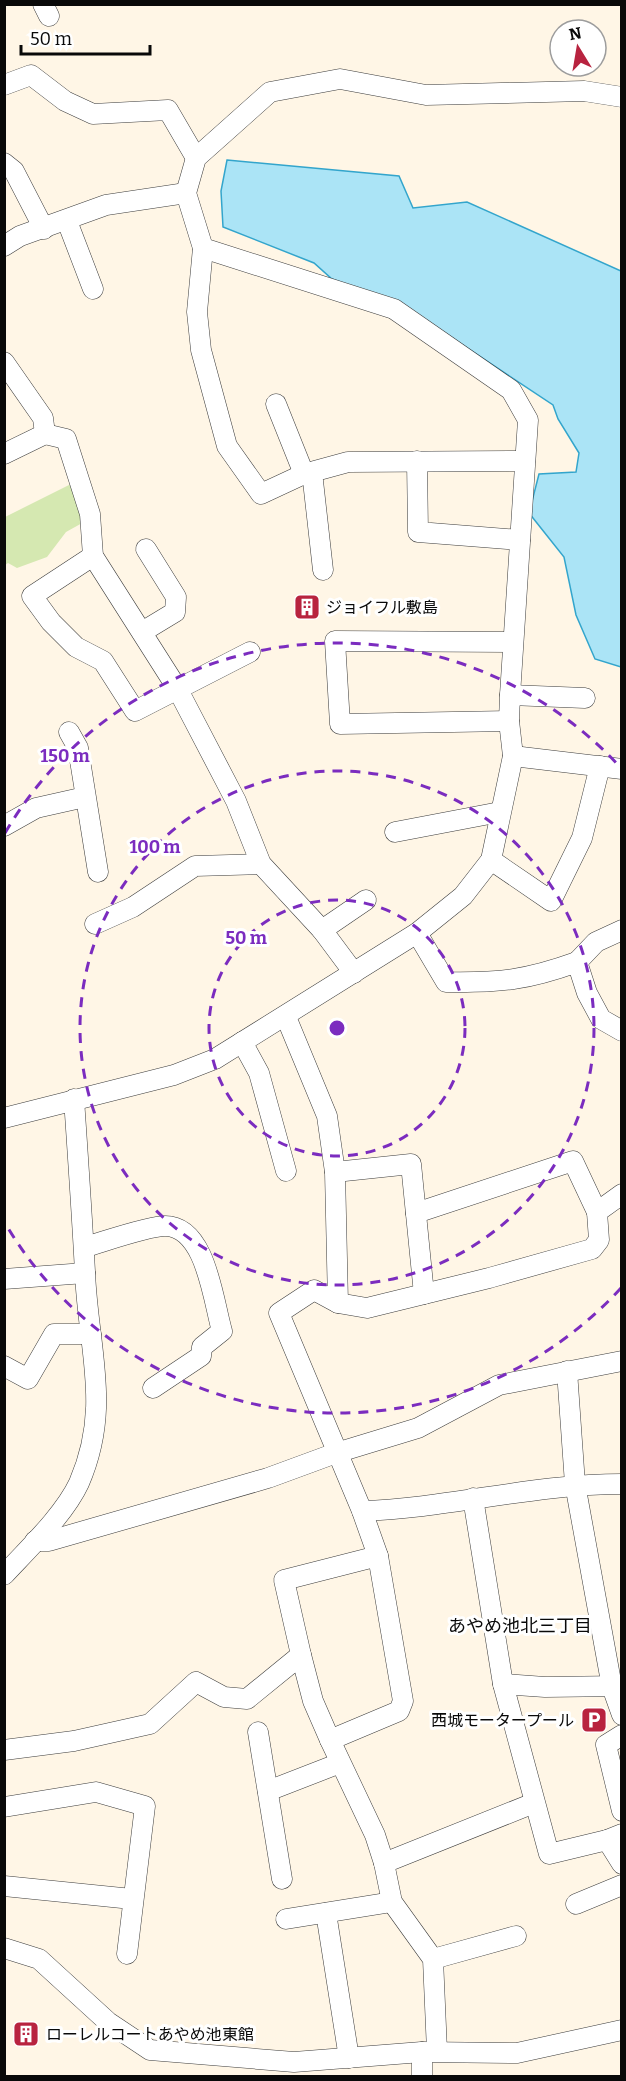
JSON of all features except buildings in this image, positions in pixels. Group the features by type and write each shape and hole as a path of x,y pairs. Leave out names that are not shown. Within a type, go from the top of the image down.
{"street":[{"path":"4,85 31,75 65,101 93,114 168,110 196,158"},
{"path":"525,461 348,462 308,473 261,494 227,446 201,350 197,312 203,248 186,192 196,158 270,92 340,79 426,95 584,91 621,97"},
{"path":"4,163 14,171 44,229"},
{"path":"4,246 20,236 67,221 106,205 186,192"},
{"path":"67,221 93,289"},
{"path":"4,1118 174,1075 215,1059 286,1017 417,933 463,896 491,860 513,756 509,721 512,642 528,420 511,390 394,309 203,248"},
{"path":"4,362 43,418 45,434"},
{"path":"276,404 308,473 322,570"},
{"path":"4,454 45,434 66,439 90,514 93,556 177,688 236,801 261,864 322,930 354,973"},
{"path":"417,461 418,532 520,540"},
{"path":"142,632 175,612 176,597 146,549"},
{"path":"93,556 32,596 51,622 76,647 103,660 135,711 250,652"},
{"path":"509,721 340,724 335,641 512,642"},
{"path":"510,695 585,698"},
{"path":"69,732 78,748 98,872"},
{"path":"513,756 621,769"},
{"path":"491,860 551,901 582,838 600,766"},
{"path":"4,826 36,808 85,797"},
{"path":"395,832 500,812"},
{"path":"95,924 133,907 195,866 261,864"},
{"path":"322,930 366,900"},
{"path":"417,933 446,982 496,982 537,976 578,962 596,942 621,930"},
{"path":"578,962 588,993 601,1019 621,1031"},
{"path":"286,1017 327,1116 335,1172 338,1303"},
{"path":"242,1042 259,1073 286,1171"},
{"path":"4,1575 35,1541 78,1485 92,1448 97,1418 98,1387 85,1273 74,1099"},
{"path":"330,1740 399,1711 403,1701 378,1556 362,1511 279,1313 314,1290 338,1303 367,1308 592,1249 599,1240 597,1212 573,1161 416,1213"},
{"path":"335,1172 411,1164 424,1294"},
{"path":"597,1212 621,1194"},
{"path":"85,1247 165,1226 184,1230 198,1246 222,1331 202,1347 201,1356 153,1388"},
{"path":"4,1279 85,1273"},
{"path":"4,1366 28,1379 54,1334 91,1334"},
{"path":"35,1541 49,1541 268,1478 336,1453 418,1428 499,1385 621,1361"},
{"path":"567,1371 575,1484 621,1715"},
{"path":"362,1511 414,1509 473,1498 575,1484 621,1484"},
{"path":"473,1498 503,1684 549,1854 614,1838 621,1864"},
{"path":"378,1556 284,1580 313,1701 375,1835 384,1863 392,1902 433,1959 429,2052 422,2076"},
{"path":"4,1750 74,1741 150,1724 196,1682 224,1697 247,1699 301,1655"},
{"path":"503,1684 616,1687"},
{"path":"258,1732 282,1879"},
{"path":"620,1800 606,1745 621,1735"},
{"path":"268,1791 340,1763"},
{"path":"5,1807 96,1792 145,1806 127,1954"},
{"path":"384,1863 534,1803"},
{"path":"576,1904 621,1885"},
{"path":"4,1886 132,1899"},
{"path":"286,1918 392,1902"},
{"path":"326,1913 349,2058"},
{"path":"433,1959 516,1936"},
{"path":"4,1948 39,1959 108,2022 150,2050 294,2062 313,2069 349,2058 429,2052 517,2054 621,2031"}],"green space":[{"path":"73,483 84,522 66,532 47,557 17,568 8,563 5,565 5,517"}],"water":[{"path":"227,160 399,176 413,208 467,202 621,271 621,667 595,659 576,615 564,557 529,513 539,474 576,472 579,453 558,419 553,405 407,308 332,279 314,263 223,227 221,191"}],"place":[{"name":"ジョイフル敷島","path":"307,607"},
{"name":"西城モータープール","path":"594,1720"},
{"name":"ローレルコートあやめ池東館","path":"26,2034"}],"district":[{"name":"あやめ池北三丁目","path":"520,1626"}]}
